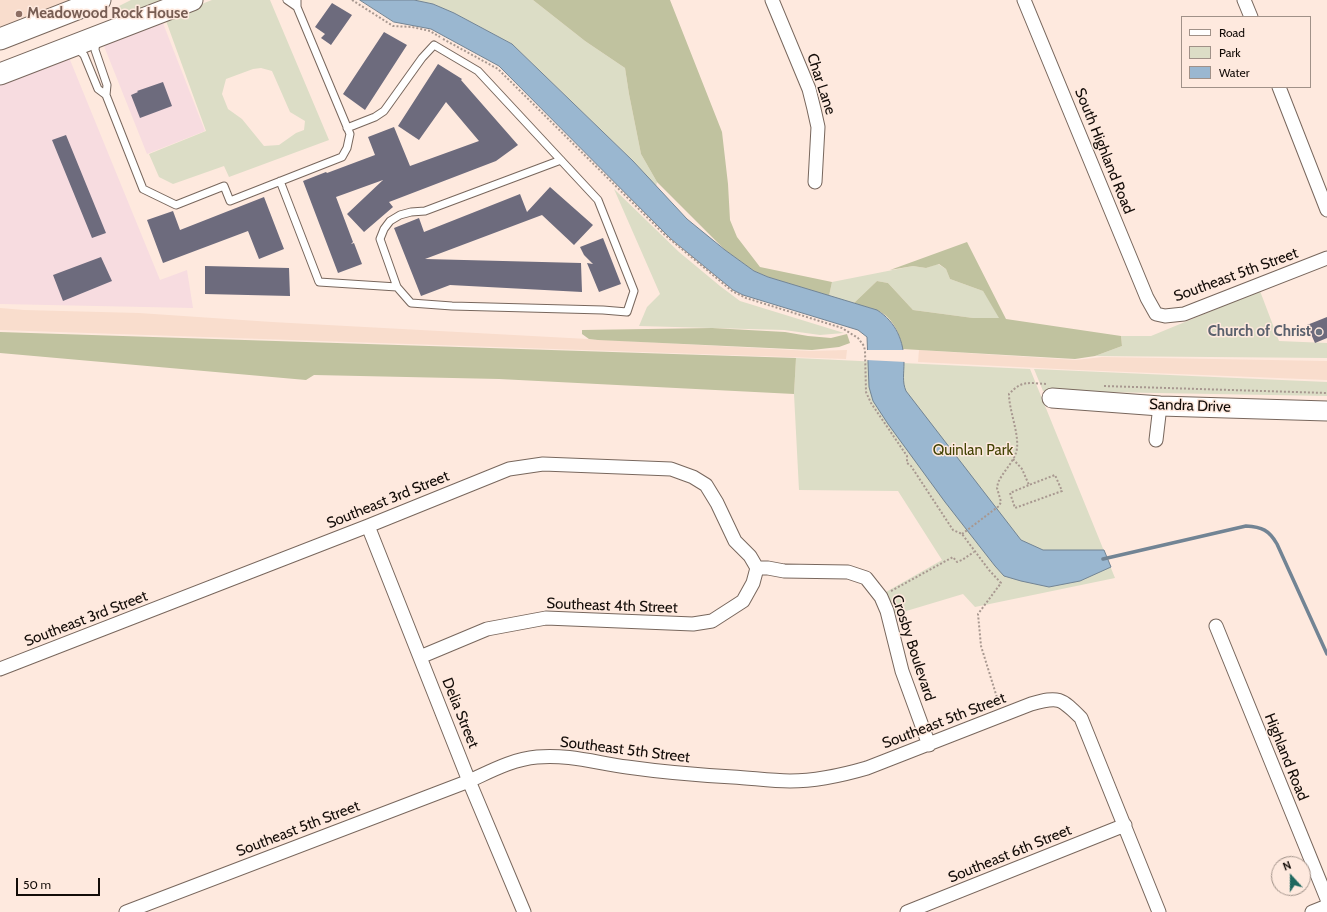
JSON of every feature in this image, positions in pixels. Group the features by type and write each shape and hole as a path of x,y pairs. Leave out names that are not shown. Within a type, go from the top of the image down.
{"main road":[{"path":"0,39 100,0"},
{"path":"104,0 116,29"},
{"path":"0,74 192,0"},
{"path":"51,19 68,47"}],"street":[{"name":"Char Lane","path":"772,0 809,89 818,127 815,182"},
{"name":"South Highland Road","path":"1024,0 1147,298 1156,314"},
{"path":"1244,0 1251,16"},
{"path":"1279,88 1327,210"},
{"name":"Southeast 5th Street","path":"1156,314 1165,316 1184,314 1327,258"},
{"name":"Sandra Drive","path":"1052,398 1160,406 1327,411"},
{"path":"1156,440 1160,406"},
{"name":"Southeast 3rd Street","path":"0,669 368,526 509,469 543,464 672,469 693,477 706,486 717,503 735,541 750,556 757,568"},
{"name":"Delia Street","path":"368,526 469,781 524,912"},
{"name":"Crosby Boulevard","path":"757,568 768,568 784,571 848,572 866,578 881,597 887,611 902,671 929,745"},
{"name":"Southeast 4th Street","path":"420,657 488,629 546,618 693,624 712,621 743,601 753,583 757,568"},
{"name":"Highland Road","path":"1216,626 1327,899"},
{"name":"Southeast 5th Street","path":"126,912 469,781 513,762 536,757 555,756 580,758 608,764 675,774 791,781 824,778 868,768 1002,715 1047,699 1062,700 1081,718 1125,826"},
{"path":"1125,826 1159,912"},
{"name":"Southeast 6th Street","path":"907,912 1125,826"},
{"path":"1312,912 1327,906"}],"lane":[{"path":"96,36 95,50 107,85 106,95 143,189 176,204 224,186 230,201 280,180 342,157 347,148 350,134 297,4 287,0"},
{"path":"347,128 376,117 384,111 422,58 434,45 478,71 561,160 598,200 634,291 627,312 452,306 411,303 397,287 380,239 384,229 390,221 400,215 411,212 425,211 561,160"},
{"path":"68,47 84,55 98,89 106,95"},
{"path":"280,180 319,282 397,287"}],"path":[{"path":"352,0 393,26 412,27 430,31 498,69 665,235 732,291 746,298 842,328 858,338 864,346 866,392 871,403 907,456 907,463 911,466 953,530 962,534 974,552 1002,583 978,614 981,646 1002,715"},
{"path":"962,534 999,506 1001,502 997,488 998,483 1016,452 1017,434"},
{"path":"1013,459 1022,469 1029,485"},
{"path":"1056,475 1062,491 1015,508 1010,493 1029,485 1056,475"},
{"path":"881,597 953,557 957,562 974,552"}],"shaded area":[{"name":"Meadowood Rock House","path":"0,0 76,0 0,29"},
{"path":"161,18 205,131 147,154 102,41"},
{"path":"68,55 160,280 187,270 193,308 0,304 0,80"},
{"path":"0,308 139,313 272,322 811,351 847,350 846,359 0,330"},
{"path":"919,350 1076,360 1102,357 1327,361 1327,380 918,362"}],"green space":[{"path":"131,0 170,0 133,14 123,14 119,11 117,7"},
{"path":"212,0 270,0 329,140 229,177 224,166 173,184 159,177 149,154 206,131 165,18","holes":["261,68 272,71 290,112 305,121 304,130 296,133 279,145 264,146 242,119 228,109 222,94 226,79 253,69"]},
{"path":"414,0 533,0 585,41 625,68 641,154 657,182 656,187 633,161 512,44 454,13 433,4"},
{"path":"533,0 670,0 722,132 728,184 730,220 737,237 760,267 832,282 829,296 768,277 754,271 725,250 657,182 641,154 625,68 585,41"},
{"path":"614,189 679,252 740,301 844,333 820,335 784,330 639,326 647,307 660,294"},
{"path":"967,242 1006,319 1121,336 1122,346 1095,356 1075,359 902,349 900,337 891,321 886,316 881,312 854,303 877,281 888,283 913,310 973,318 999,318 983,291 950,279 946,269 939,264 926,268 913,266 890,270"},
{"path":"938,264 946,269 950,279 983,291 1000,318 973,318 913,310 888,283 877,281 854,303 829,296 832,282 913,266 926,268"},
{"path":"1260,291 1279,341 1327,343 1327,358 1095,356 1122,346 1121,336 1151,336"},
{"path":"712,328 785,332 831,338 847,334 850,343 839,347 812,350 598,340 589,339 582,334 582,330"},
{"path":"0,332 796,358 794,394 499,379 314,375 306,380 0,353"},
{"name":"Quinlan Park","path":"796,358 1030,369 1115,578 975,607 963,594 893,615 886,592 942,560 898,491 799,490 794,394"},
{"path":"1034,369 1327,382 1327,396 1043,391"}],"water":[{"path":"360,0 414,0 433,4 454,13 512,44 633,161 687,219 725,250 754,271 768,277 877,310 884,315 898,333 904,355 904,381 906,391 1021,540 1043,550 1104,550 1111,567 1080,581 1049,587 1004,576 945,502 873,401 869,387 867,337 858,330 743,295 733,290 671,239 499,66 431,29 394,22"}],"pier":[{"path":"866,350 905,350 906,362 866,360"}],"building":[{"path":"332,3 352,15 331,45 321,38 325,34 315,27"},
{"path":"384,32 407,45 365,110 343,94"},
{"path":"438,64 462,79 461,80 518,145 496,161 389,202 393,207 364,232 347,214 383,180 336,197 353,242 351,244 354,243 362,264 338,273 303,181 375,155 368,137 394,127 410,166 479,141 446,102 419,140 398,126"},
{"path":"163,82 172,106 140,118 131,95 138,92 137,91"},
{"path":"66,135 106,233 92,238 52,140"},
{"path":"550,187 593,225 574,245 542,215 425,259 581,263 582,292 450,285 421,296 394,228 419,218 424,232 520,194 527,212"},
{"path":"264,197 284,249 259,259 248,231 163,263 147,220 173,211 180,230"},
{"path":"603,238 621,284 599,292 587,263 593,264 584,255 580,247"},
{"path":"101,257 112,281 63,301 53,275"},
{"path":"205,266 289,268 290,296 205,294"},
{"name":"Church of Christ","path":"1327,317 1327,338 1315,343 1307,325"}],"waterway":[{"path":"1103,559 1246,526 1261,528 1268,532 1277,544 1327,654"}],"place":[{"name":"Meadowood Rock House","path":"19,14"},
{"name":"Church of Christ","path":"1319,332"}]}
